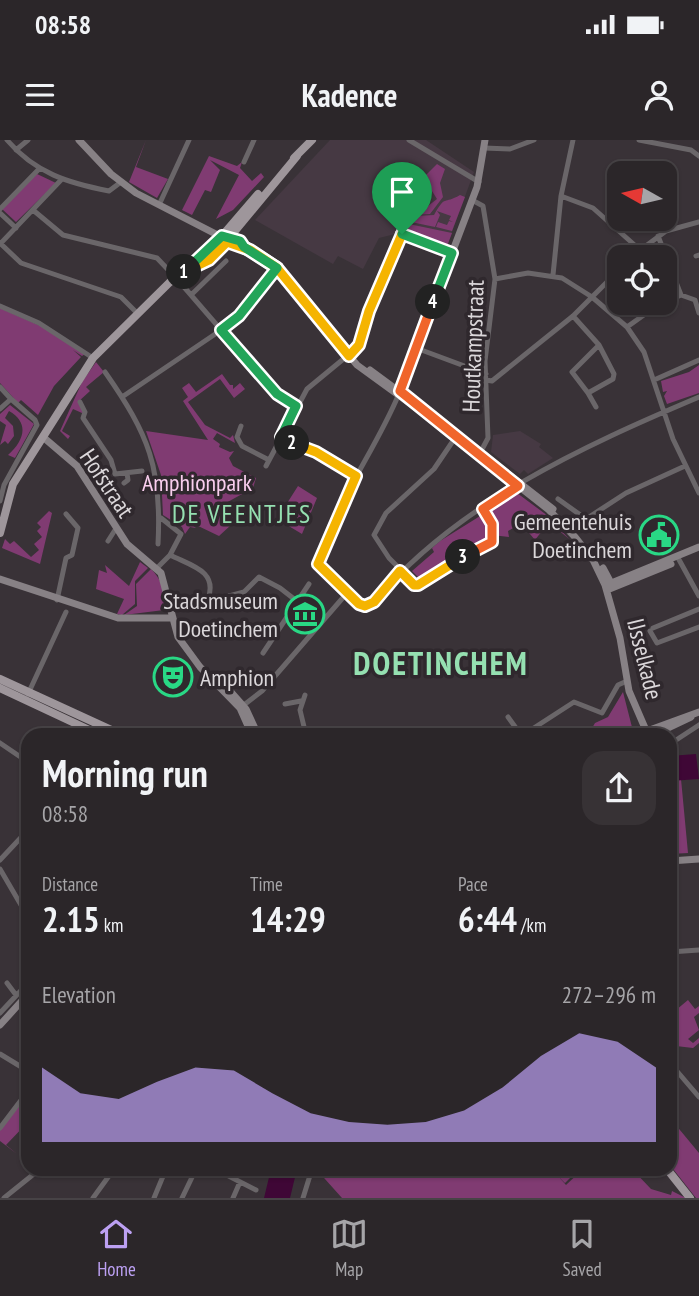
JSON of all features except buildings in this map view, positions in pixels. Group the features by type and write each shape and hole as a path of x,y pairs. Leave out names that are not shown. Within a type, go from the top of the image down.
{"main road":[{"path":"0,533 10,490 93,358 180,275 209,260 312,140"},
{"path":"0,679 87,728"},
{"path":"0,688 27,696 105,728"},
{"path":"673,1176 690,1198"}],"street":[{"path":"7,140 39,169 61,180 109,191 121,182"},
{"path":"16,150 29,140"},
{"name":"IJsselkade","path":"79,140 121,182 159,205 244,247 277,268 357,365 481,453 549,510 586,549 609,587 627,681 647,728"},
{"path":"159,205 190,140"},
{"path":"244,162 254,140"},
{"path":"409,140 479,181"},
{"path":"534,140 510,149 484,144 479,181 418,349 382,432 356,476 318,564 359,604 369,605 418,553 519,486 566,457 699,397"},
{"path":"553,275 561,195 573,140"},
{"path":"639,140 674,143 699,156"},
{"path":"16,228 0,211 39,169"},
{"path":"61,180 0,244 21,263 121,297 138,314"},
{"path":"561,195 593,208 634,245"},
{"name":"Houtkampstraat","path":"472,200 483,206 495,279 486,387 488,438 481,453"},
{"path":"33,210 59,233 157,258 180,275"},
{"path":"646,245 658,236 699,222"},
{"path":"241,426 237,437 240,444 268,463 296,406 313,383 349,356 359,345 369,311 402,234 452,253"},
{"path":"658,236 681,295"},
{"path":"191,295 226,261"},
{"path":"122,397 239,316 277,268"},
{"path":"495,279 528,273 553,275 592,297 627,327 644,352 664,412 699,494"},
{"path":"418,349 488,378 573,316 607,282"},
{"path":"184,287 277,394 296,406"},
{"path":"627,327 655,307 681,295 697,298 699,313"},
{"path":"0,306 39,323 93,358"},
{"path":"573,316 599,345 615,377 588,393"},
{"path":"596,407 572,372 599,345"},
{"path":"654,380 699,360"},
{"path":"105,372 140,426 152,468 161,518 158,544"},
{"path":"0,387 37,425 6,480 0,500"},
{"path":"0,409 11,399"},
{"path":"80,402 85,412 83,418 111,460 114,472 142,471"},
{"path":"456,436 434,469 394,506 374,529 374,535 400,571 414,585 492,544 494,531 483,509"},
{"name":"Hofstraat","path":"43,437 77,466 115,530 131,548 157,568"},
{"path":"281,437 322,455 356,476"},
{"path":"558,499 586,519 626,493 685,466"},
{"path":"124,483 128,480 127,473"},
{"path":"57,600 66,558 72,555 78,528 66,514"},
{"path":"161,518 181,532 170,555 157,568 165,580 178,637 194,660 242,706 254,728"},
{"path":"107,541 115,530"},
{"path":"609,587 679,560 699,549"},
{"path":"170,555 198,569 211,580 213,586 208,599 218,606 229,596 244,592 259,577 298,602"},
{"path":"679,560 699,596"},
{"path":"0,579 118,618 173,618"},
{"path":"263,653 309,584"},
{"path":"242,706 262,691 347,593"},
{"path":"699,609 652,629 657,643 699,626"},
{"path":"27,696 66,612"},
{"path":"533,728 574,702 602,713 618,685 627,681"},
{"path":"285,704 303,698 301,718 304,728"},
{"path":"242,706 249,728"},
{"path":"662,728 698,713"},
{"path":"508,717 517,728"},
{"path":"673,724 675,728"},
{"path":"677,740 699,725"},
{"path":"677,732 680,738"},
{"path":"0,743 21,757"},
{"path":"0,860 21,838"},
{"path":"677,861 699,859"},
{"path":"0,869 21,905"},
{"path":"677,952 699,950"},
{"path":"7,983 16,995"},
{"path":"0,1013 21,990"},
{"path":"0,1026 21,1002"},
{"path":"0,1054 21,1067"},
{"path":"677,1071 699,1097"},
{"path":"0,1128 21,1100"},
{"path":"4,1198 31,1176"},
{"path":"93,1198 109,1176"},
{"path":"154,1198 163,1176"},
{"path":"182,1198 193,1176"},
{"path":"228,1176 256,1190"},
{"path":"303,1198 310,1176"},
{"path":"233,1198 240,1182"}],"shaded area":[{"path":"330,140 426,140 474,172 448,243 403,226 399,233 379,238 363,269 338,256 333,264 255,220"},
{"path":"520,431 541,444 539,447 553,458 528,474 524,470 520,474 491,452 493,435"},
{"path":"696,754 699,779 677,781 677,755"},
{"path":"269,1176 295,1176 290,1198 264,1198"}],"green space":[{"path":"146,140 136,167 168,179 157,198 129,182"},
{"path":"209,156 237,166 242,162 240,168 252,181 261,173 264,177 233,210 216,219 239,175 210,160 220,170 211,192 205,190 192,215 182,210"},
{"path":"437,164 445,169 440,183 443,197 430,214 411,215 415,199 416,204 428,206 437,199 427,183 423,186 425,182 421,180"},
{"path":"37,174 56,183 16,222 2,209"},
{"path":"460,195 465,197 452,231 436,227 438,222 447,225 449,221 453,222 449,220 451,216 437,211 440,215 435,227 411,222 414,216 434,215 443,202"},
{"path":"404,223 452,233 446,249 440,243 405,228 397,234 398,225"},
{"path":"0,308 43,327 85,354 82,356 73,350 81,357 54,386 38,415 21,400 18,403 0,383"},
{"path":"96,362 104,372 86,387 90,391 78,402 84,412 82,417 82,413 73,409 62,431 70,436 68,439 60,431 82,382"},
{"path":"699,365 699,393 667,404 664,396 667,391 663,392 661,381 689,372"},
{"name":"Amphionpark","path":"222,374 230,385 233,385 233,389 240,383 245,389 234,398 220,379 188,402 205,425 230,438 233,435 235,443 217,433 213,439 220,444 219,447 234,451 229,458 233,466 256,478 253,488 224,504 236,515 231,525 219,536 194,524 192,525 196,528 190,527 185,534 182,527 163,515 161,475 146,431 208,440 183,401 188,397 182,388 189,383 196,392"},
{"path":"10,405 34,424 15,458 8,455 21,438 22,427 16,416 9,411 5,418 13,426 14,436 8,444 5,441 0,445 6,425 0,421 0,414"},
{"path":"298,486 317,498 302,534 277,519"},
{"path":"517,493 548,516 569,539 549,522 535,540 525,528 517,526 508,531 509,537 492,535 489,543 486,540 419,578 412,571 434,552 432,548 440,541"},
{"path":"49,511 52,513 40,564 2,548 5,539 10,544 14,541 31,557 39,550 34,544 42,537 37,531 41,527 37,523"},
{"path":"140,562 148,568 135,581 135,604 122,615 117,614 124,599 96,589 99,570 107,573 105,565 129,586"},
{"path":"151,569 163,588 164,610 124,615 137,606 136,584"},
{"path":"623,692 632,728 592,728 595,723 608,717"},
{"path":"681,779 688,853 677,854 677,780"},
{"path":"688,1000 695,1009 699,1006 699,1013 694,1017 699,1030 688,1039 693,1043 699,1038 699,1043 693,1048 677,1046 677,1009"},
{"path":"21,1104 21,1129 6,1145 17,1154 0,1141 0,1130"},
{"path":"677,1126 699,1153 699,1198 696,1198 677,1174"},
{"path":"322,1176 558,1176 566,1185 576,1176 639,1176 651,1189 671,1195 672,1191 686,1198 342,1198"},
{"path":"558,1176 572,1176 565,1183"}],"place":[{"name":"Gemeentehuis Doetinchem","path":"659,535"},
{"name":"Stadsmuseum Doetinchem","path":"305,614"},
{"name":"Amphion","path":"173,677"}],"district":[{"name":"DE VEENTJES","path":"242,513"},
{"name":"DOETINCHEM","path":"441,663"}],"route":[{"path":"402,234 369,311 359,345 349,356 277,268 266,259 250,250 244,247 241,248 227,242 209,260 184,272 188,265 209,251 222,236 231,236 240,241 244,247 277,268 239,316 221,330 277,394 296,406 281,437 308,451 316,452 356,476 335,519 318,564 324,573 359,604 365,606 374,602 400,571 414,585 418,585 457,560 492,544 494,531 483,509 518,486 486,463 456,437 457,435 400,391 452,253 408,234 402,234"}]}
